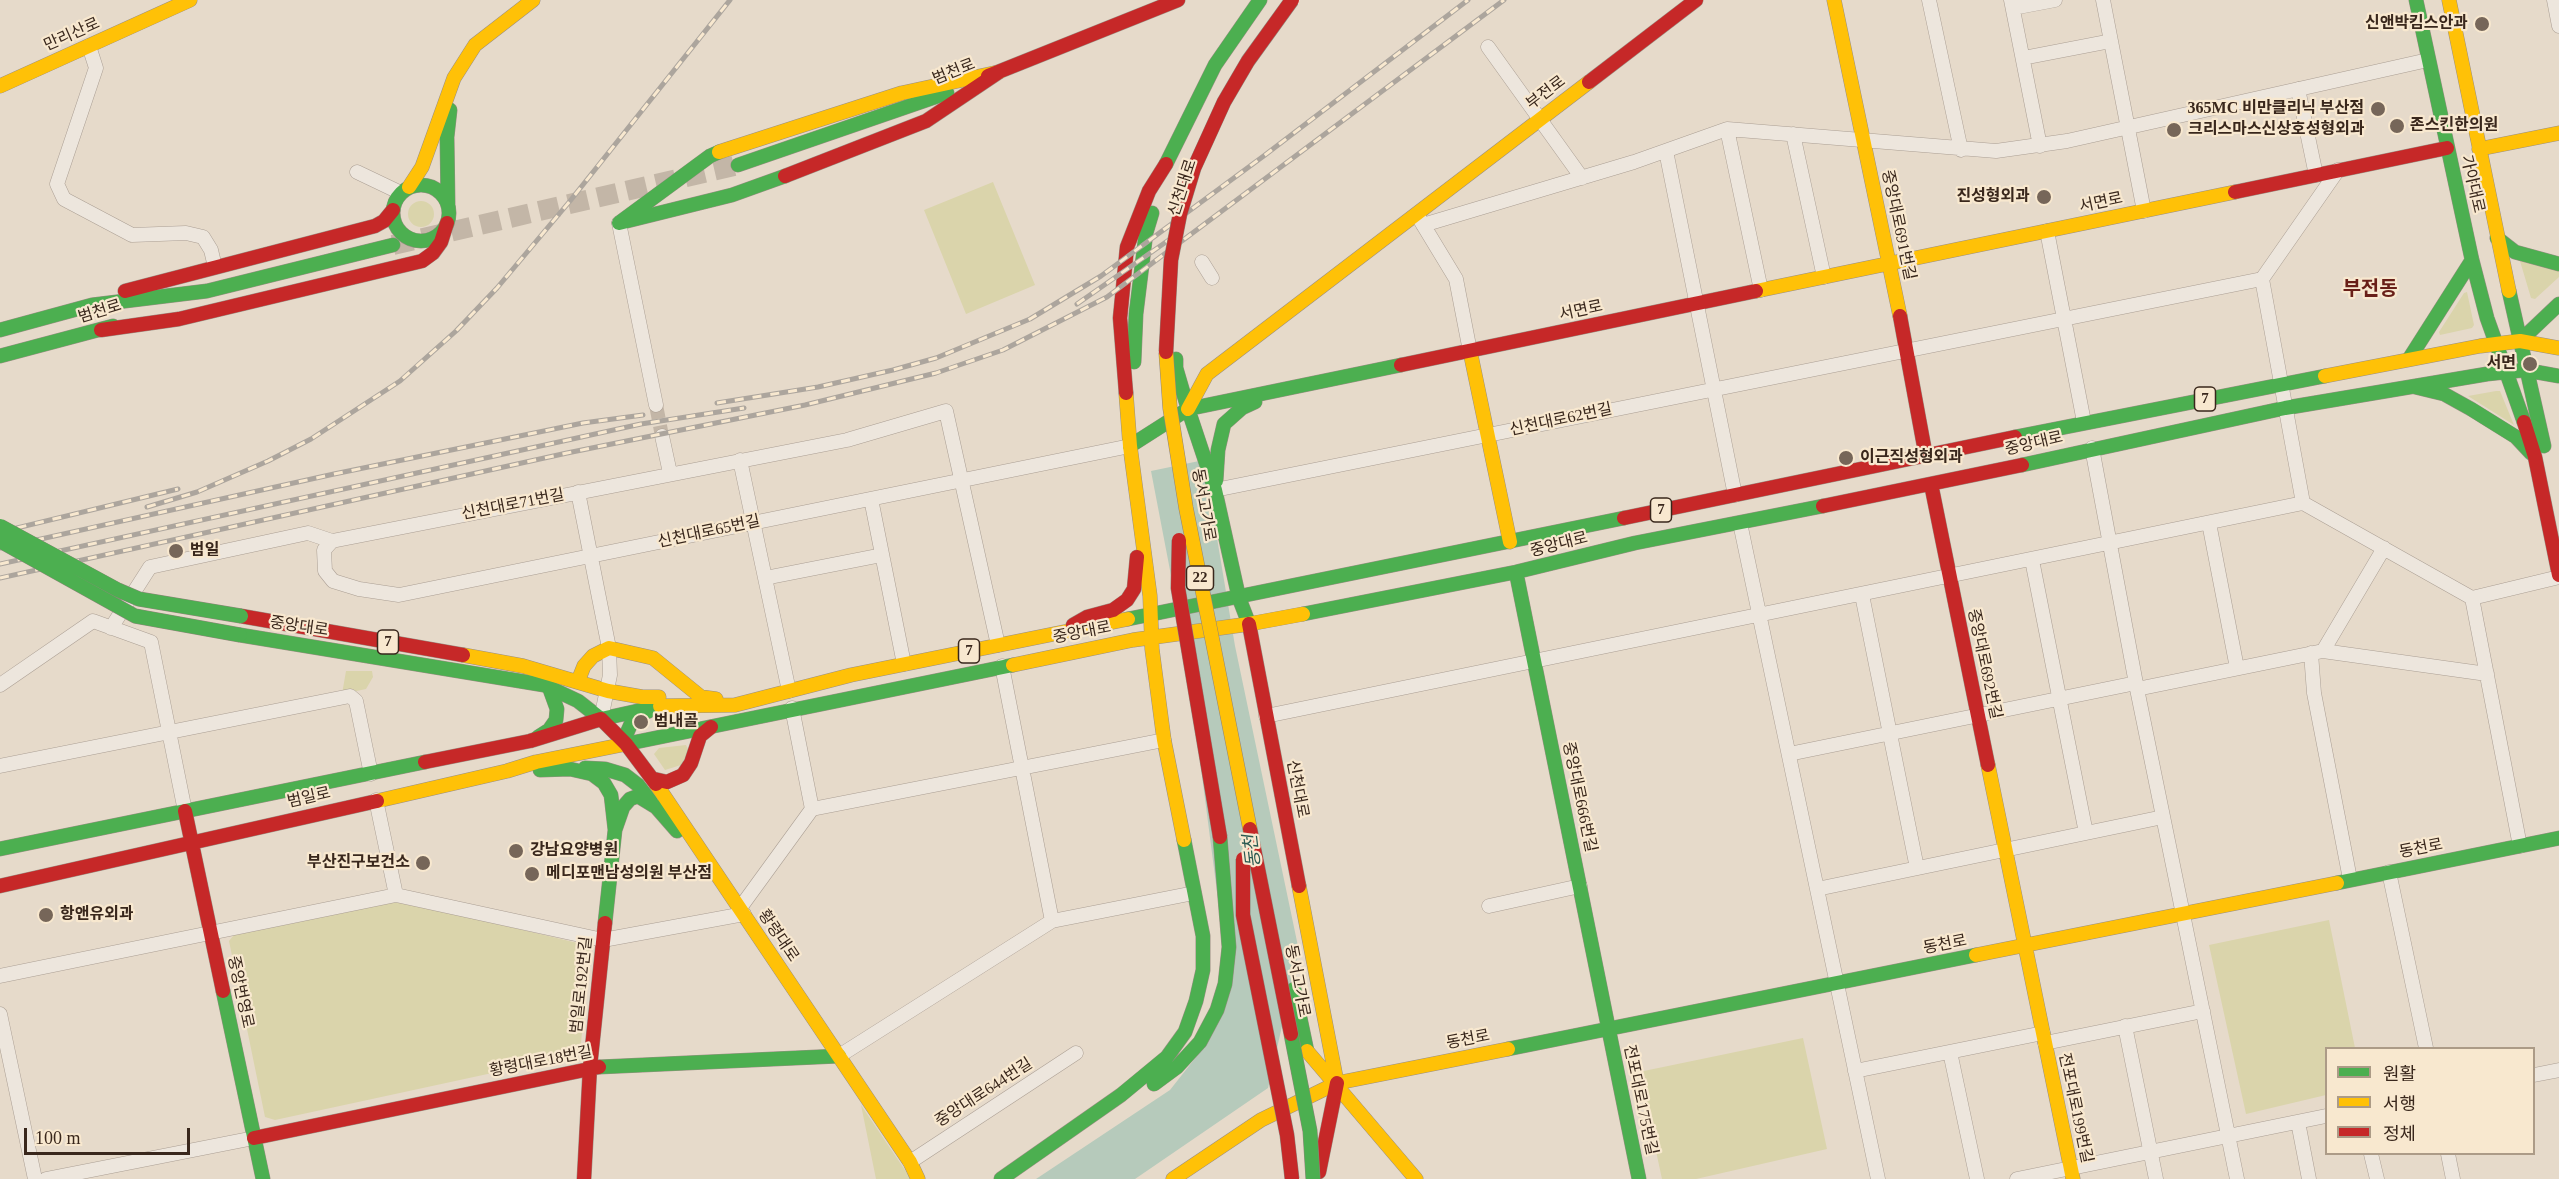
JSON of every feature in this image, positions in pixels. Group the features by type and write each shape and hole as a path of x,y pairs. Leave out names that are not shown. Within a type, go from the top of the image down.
{"main road":[{"name":"만리산로","path":"0,86 190,0"},
{"path":"92,305 127,290 375,226 384,221 422,167 454,78 476,45 533,0"},
{"name":"범천로","path":"738,165 906,109 1178,0"},
{"name":"신천대로","path":"1052,1145 1121,1095 1167,1057 1185,1032 1196,1001 1203,970 1203,936 1164,740 1151,637 1142,516 1130,446 1136,314 1144,244 1164,168 1215,65 1260,0"},
{"path":"1180,167 1196,126 1227,67 1273,0"},
{"name":"동서고가로","path":"1292,0 1248,61 1224,102 1194,168 1180,214 1171,260 1166,351 1170,408 1186,508 1310,1131 1313,1179"},
{"name":"신천대로","path":"1304,0 1246,85 1212,152 1189,219 1176,309 1176,368 1215,490 1239,598 1249,624 1337,1083 1318,1166 1319,1179"},
{"path":"1673,0 1691,4"},
{"name":"가야대로","path":"2416,0 2472,260 2487,318 2540,457"},
{"name":"가야대로","path":"2449,0 2520,341 2540,457"},
{"name":"중앙대로691번길","path":"1836,1 1907,351 1926,458"},
{"name":"부전로","path":"1188,409 1207,374 1420,219 1540,119 1691,4"},
{"path":"619,223 710,156 735,146 891,96 999,72"},
{"path":"619,223 732,195 817,165 926,121 999,72"},
{"path":"101,330 179,319 422,261 433,253 441,242 447,223 447,137 454,78"},
{"path":"2479,149 2559,133"},
{"name":"서면로","path":"1188,409 2447,148"},
{"path":"695,166 693,171 696,186 705,196 714,198 732,195"},
{"path":"405,190 418,185 437,189 448,205"},
{"path":"393,210 397,228 402,234 419,241 436,237 447,223"},
{"path":"2497,238 2515,252 2559,264"},
{"name":"범천로","path":"0,330 92,305 207,291 393,245"},
{"path":"1152,301 1159,245"},
{"path":"2409,359 2472,260"},
{"name":"범천로","path":"0,356 101,330 207,291"},
{"path":"2520,341 2559,304"},
{"name":"중앙대로","path":"0,541 135,616 240,635 363,653 549,687 578,701 601,719 638,709 665,705 735,705 904,664 1062,631 1239,598 1735,495 1926,458 2084,422 2409,359 2520,341 2559,348"},
{"path":"1166,351 1307,1051 1292,1132 1297,1179"},
{"path":"1470,351 1510,542"},
{"name":"중앙대로","path":"665,705 634,717 626,735 626,744 792,708 1151,637 1249,624 1516,572 1635,543 1931,484 2285,408 2525,370 2559,376"},
{"path":"2415,387 2444,394 2471,409 2516,437 2540,457 2559,518"},
{"name":"서면로","path":"1215,490 1218,450 1224,424 1242,408 1285,390"},
{"name":"동서고가로","path":"1156,409 1179,540 1299,1134 1302,1179"},
{"path":"1130,446 1188,409"},
{"path":"2540,457 2559,443"},
{"path":"2540,457 2559,576"},
{"name":"중앙대로692번길","path":"1931,484 2025,946"},
{"path":"1062,631 1087,617 1113,610 1127,600 1134,589 1136,580 1136,534 1142,516"},
{"name":"중앙대로","path":"0,526 139,599 534,669 608,691 642,697 761,698"},
{"path":"1001,1179 1052,1145 1090,1126 1135,1098 1177,1067 1200,1041 1217,1010 1225,984 1229,946 1228,916 1220,837 1178,588 1179,540"},
{"name":"중앙대로666번길","path":"1516,572 1608,1029"},
{"path":"578,681 584,666 593,656 609,648 653,658 701,697"},
{"path":"530,741 549,730 556,720 557,709 549,687"},
{"name":"범일로","path":"0,849 530,741 601,719"},
{"name":"황령대로","path":"601,719 626,744 654,778 910,1162 918,1179"},
{"path":"654,778 667,782 682,775 692,763 700,736 711,727"},
{"name":"범일로","path":"0,886 507,771 580,752 626,744"},
{"path":"580,752 613,756 690,844 702,852"},
{"path":"507,771 589,767 625,775 638,785"},
{"path":"570,769 592,774 604,783 610,795 615,830"},
{"path":"615,830 623,807 630,799 638,796 656,807"},
{"name":"중앙번영로","path":"185,811 263,1179"},
{"name":"범일로192번길","path":"584,1179 590,1067 615,830"},
{"name":"동천로","path":"1173,1179 1260,1120 1337,1083 2559,838"},
{"path":"1243,859 1243,915 1287,1135 1292,1179"},
{"name":"전포대로199번길","path":"2025,946 2072,1174"},
{"name":"전포대로175번길","path":"1608,1029 1639,1179"},
{"path":"1307,1051 1337,1083 1416,1179"},
{"name":"황령대로18번길","path":"254,1138 590,1067 839,1056"},
{"path":"1310,1131 1325,1179"},
{"path":"910,1162 929,1179"}],"street":[{"path":"1929,0 1960,150"},
{"path":"2040,146 2013,8 2055,0"},
{"path":"2103,0 2144,211"},
{"path":"2554,0 2559,26"},
{"path":"2023,58 2111,42"},
{"path":"89,46 96,68 57,184 64,199 132,235 186,233 203,237 211,250 215,267"},
{"path":"1488,47 1582,178"},
{"path":"1470,351 1456,279 1420,219 1582,178 1727,129 1863,138 1960,150 1996,151 2040,146 2428,60"},
{"path":"2298,89 2316,175"},
{"path":"1727,129 1761,290"},
{"path":"1793,134 1824,277"},
{"path":"1666,151 1735,495"},
{"path":"2303,503 2262,279 2338,170"},
{"path":"357,172 405,190"},
{"path":"619,223 657,405"},
{"name":"중앙대로","path":"2047,231 2084,422"},
{"path":"1202,262 1212,278"},
{"name":"신천대로62번길","path":"1215,490 2262,279"},
{"name":"신천대로71번길","path":"111,628 150,567 308,533 332,541 847,440 946,411 961,480"},
{"path":"662,436 670,473"},
{"name":"신천대로65번길","path":"332,541 324,550 325,571 333,581 358,589 399,595 1130,446"},
{"path":"2092,448 2136,686 2237,1179"},
{"path":"740,460 789,691"},
{"path":"961,480 998,645"},
{"path":"578,492 609,648 608,691 601,719"},
{"path":"871,499 904,664"},
{"path":"1266,717 2303,503 2472,598 2559,576"},
{"path":"1740,523 1878,1179"},
{"path":"2209,523 2237,668"},
{"path":"2350,879 2314,693 2317,652 2384,548"},
{"path":"765,578 882,555"},
{"path":"2032,560 2086,833"},
{"path":"1862,595 1917,868"},
{"path":"2472,598 2520,846"},
{"path":"0,685 93,621 151,642 185,811"},
{"path":"1789,754 2058,698 2136,686 2317,652 2487,674"},
{"path":"1002,666 1052,921"},
{"path":"0,766 350,696 356,702 371,774"},
{"path":"792,708 812,809"},
{"path":"0,976 396,895 603,940 742,911 812,809 1164,740"},
{"path":"376,800 396,895"},
{"path":"1817,889 2163,817"},
{"path":"2389,872 2426,1047"},
{"path":"1489,906 1580,886"},
{"path":"839,1056 1052,921 1194,893"},
{"name":"전포대로199번길","path":"2044,1038 2203,1011"},
{"path":"0,1014 35,1179"},
{"path":"2125,1026 2156,1179"},
{"path":"1856,1071 1950,1052 2044,1038"},
{"path":"1950,1052 1977,1179"},
{"name":"중앙대로644번길","path":"910,1162 1076,1053"},
{"path":"2535,1075 2559,1070"},
{"path":"2017,1179 2072,1174 2151,1152 2325,1116"},
{"path":"2298,1122 2309,1179"},
{"path":"46,1179 254,1138"},
{"path":"2372,1155 2377,1179"},
{"path":"2448,1155 2453,1179"}],"shaded area":[{"path":"993,182 1035,285 966,314 924,210"},
{"path":"421,201 430,205 434,214 430,223 421,227 412,223 408,214 412,205"},
{"path":"2520,261 2559,269 2559,277 2535,299 2531,298"},
{"path":"2467,292 2474,325 2472,328 2440,335 2439,332 2464,293"},
{"path":"2500,391 2514,425 2468,396"},
{"path":"346,671 372,671 373,677 366,689 342,694"},
{"path":"686,745 689,751 681,765 665,770 654,754 659,748"},
{"path":"398,900 590,946 580,1054 275,1120 265,1117 229,941 237,931"},
{"path":"2329,920 2355,1047 2325,1047 2325,1095 2246,1114 2209,945"},
{"path":"1803,1038 1827,1149 1696,1179 1662,1179 1639,1072"},
{"path":"861,1105 911,1179 876,1179"}],"water":[{"name":"동천","path":"1204,460 1235,646 1299,951 1268,1088 1135,1179 1036,1179 1170,1090 1200,1052 1230,993 1187,659 1151,471"}],"tunnel":[{"path":"393,245 738,165"},
{"path":"656,405 662,436"}],"railway":[{"path":"147,507 197,492 268,461 311,439 400,381 456,331 497,288 570,201 730,0"},
{"path":"717,403 818,387 893,370 936,358 1030,319 1101,276 1265,155 1468,0"},
{"path":"0,578 567,453 805,405 936,373 1003,350 1107,297 1504,0"},
{"path":"1077,304 1176,235"},
{"path":"0,564 641,424 744,408"},
{"path":"0,548 334,474 583,423 643,415"},
{"path":"0,532 178,489"}],"traffic: fast":[{"path":"1166,164 1215,65 1260,0"},
{"path":"2416,0 2472,260 2487,318 2524,422"},
{"path":"738,165 947,93"},
{"path":"448,205 447,137 450,110"},
{"path":"719,152 710,156 619,223 732,195 785,176"},
{"path":"421,185 432,187 441,193 447,202 449,213 447,224 441,233 432,239 421,241 410,239 401,233 395,224 393,213 395,202 401,193 410,187 421,185"},
{"path":"1134,362 1136,314 1146,233 1152,213"},
{"path":"2497,238 2515,252 2559,264"},
{"path":"0,330 92,305 207,291 393,245"},
{"path":"2409,359 2472,260"},
{"path":"2509,291 2544,446"},
{"path":"2520,341 2559,304"},
{"path":"0,356 113,326"},
{"path":"1176,359 1176,368 1188,409 1215,490 1239,598 1249,624"},
{"path":"1130,446 1188,409 1401,365"},
{"path":"2022,465 2285,408 2487,374 2525,370 2559,376"},
{"path":"2015,437 2325,376"},
{"path":"2415,387 2444,394 2471,409 2516,437 2531,453"},
{"path":"1216,481 1218,450 1224,424 1242,408 1255,402"},
{"path":"1303,614 1516,572 1635,543 1823,506"},
{"path":"1128,619 1624,518"},
{"path":"0,526 139,599 241,616"},
{"path":"0,541 135,616 240,635"},
{"path":"1516,572 1639,1179"},
{"path":"240,635 544,685 578,701 601,719 660,706"},
{"path":"649,711 634,717 626,735 626,744 1013,665"},
{"path":"538,737 549,730 556,720 557,709 549,687"},
{"path":"0,849 425,762"},
{"path":"585,768 605,769 625,775 638,785 651,802"},
{"path":"540,770 570,769 592,774 604,783 611,795 615,830 623,807 630,799 638,796 656,807 677,831"},
{"path":"605,923 615,830"},
{"path":"1200,1042 1217,1010 1225,984 1229,947 1220,837"},
{"path":"2337,883 2559,838"},
{"path":"1001,1179 1121,1095 1167,1057 1185,1032 1196,1001 1203,970 1203,936 1184,840"},
{"path":"1508,1049 1976,955"},
{"path":"1294,989 1307,1051"},
{"path":"223,991 263,1179"},
{"path":"1291,1034 1310,1131 1313,1179"},
{"path":"1154,1084 1177,1067 1200,1042"},
{"path":"599,1067 839,1056"}],"traffic: slow":[{"path":"0,86 190,0"},
{"path":"409,187 422,167 454,78 475,45 533,0"},
{"path":"1834,0 1900,316"},
{"path":"2449,0 2509,291"},
{"path":"719,152 902,93 999,72"},
{"path":"1188,409 1207,374 1589,82"},
{"path":"2479,149 2559,133"},
{"path":"1756,291 2235,192"},
{"path":"2325,376 2480,346 2520,341 2559,348"},
{"path":"1470,351 1510,542"},
{"path":"1166,352 1170,408 1186,508 1250,829"},
{"path":"1126,393 1130,446 1150,596 1152,649 1164,740 1184,840"},
{"path":"1013,665 1133,640 1303,614"},
{"path":"660,706 735,705 851,675 1128,619"},
{"path":"578,681 584,666 593,656 609,648 653,658 701,697 716,699"},
{"path":"463,655 523,666 608,691 642,697 659,697"},
{"path":"377,801 507,771 536,762 626,744"},
{"path":"1988,765 2073,1179"},
{"path":"656,784 910,1162 918,1179"},
{"path":"1976,955 2337,883"},
{"path":"1299,886 1337,1083"},
{"path":"1173,1179 1261,1120 1337,1083 1508,1049"},
{"path":"1307,1051 1416,1179"}],"traffic: jam":[{"path":"988,76 1178,0"},
{"path":"1166,352 1171,260 1180,214 1194,168 1224,102 1248,61 1292,0"},
{"path":"1589,82 1696,0"},
{"path":"785,176 926,121 999,72"},
{"path":"2235,192 2447,148"},
{"path":"1126,393 1120,318 1127,247 1149,191 1166,164"},
{"path":"125,291 375,226 384,221 393,210"},
{"path":"101,330 179,319 422,261 433,253 441,242 447,223"},
{"path":"1401,365 1756,291"},
{"path":"1900,316 1926,457"},
{"path":"2524,422 2535,457 2559,575"},
{"path":"1624,518 2015,437"},
{"path":"1823,506 2022,465"},
{"path":"1931,484 1988,765"},
{"path":"1179,540 1178,588 1220,837"},
{"path":"1073,625 1087,617 1113,610 1127,600 1134,589 1137,557"},
{"path":"241,616 463,655"},
{"path":"1249,624 1299,886"},
{"path":"425,762 530,741 601,719 626,744 656,784"},
{"path":"654,779 667,782 683,775 691,763 700,736 711,727"},
{"path":"0,886 377,801"},
{"path":"185,811 223,991"},
{"path":"1250,829 1291,1034"},
{"path":"1243,859 1243,915 1287,1135 1292,1179"},
{"path":"584,1179 590,1067 605,923"},
{"path":"254,1138 599,1067"},
{"path":"1319,1172 1337,1083"}],"place":[{"name":"신앤박킴스안과","path":"2482,24"},
{"name":"365MC 비만클리닉 부산점","path":"2378,109"},
{"name":"존스킨한의원","path":"2397,126"},
{"name":"크리스마스신상호성형외과","path":"2174,130"},
{"name":"진성형외과","path":"2044,197"},
{"name":"서면","path":"2530,364"},
{"name":"이근직성형외과","path":"1846,458"},
{"name":"범일","path":"176,551"},
{"name":"범내골","path":"641,722"},
{"name":"강남요양병원","path":"516,851"},
{"name":"부산진구보건소","path":"423,863"},
{"name":"메디포맨남성의원 부산점","path":"532,874"},
{"name":"항앤유외과","path":"46,915"}],"district":[{"name":"부전동","path":"2370,290"}]}
